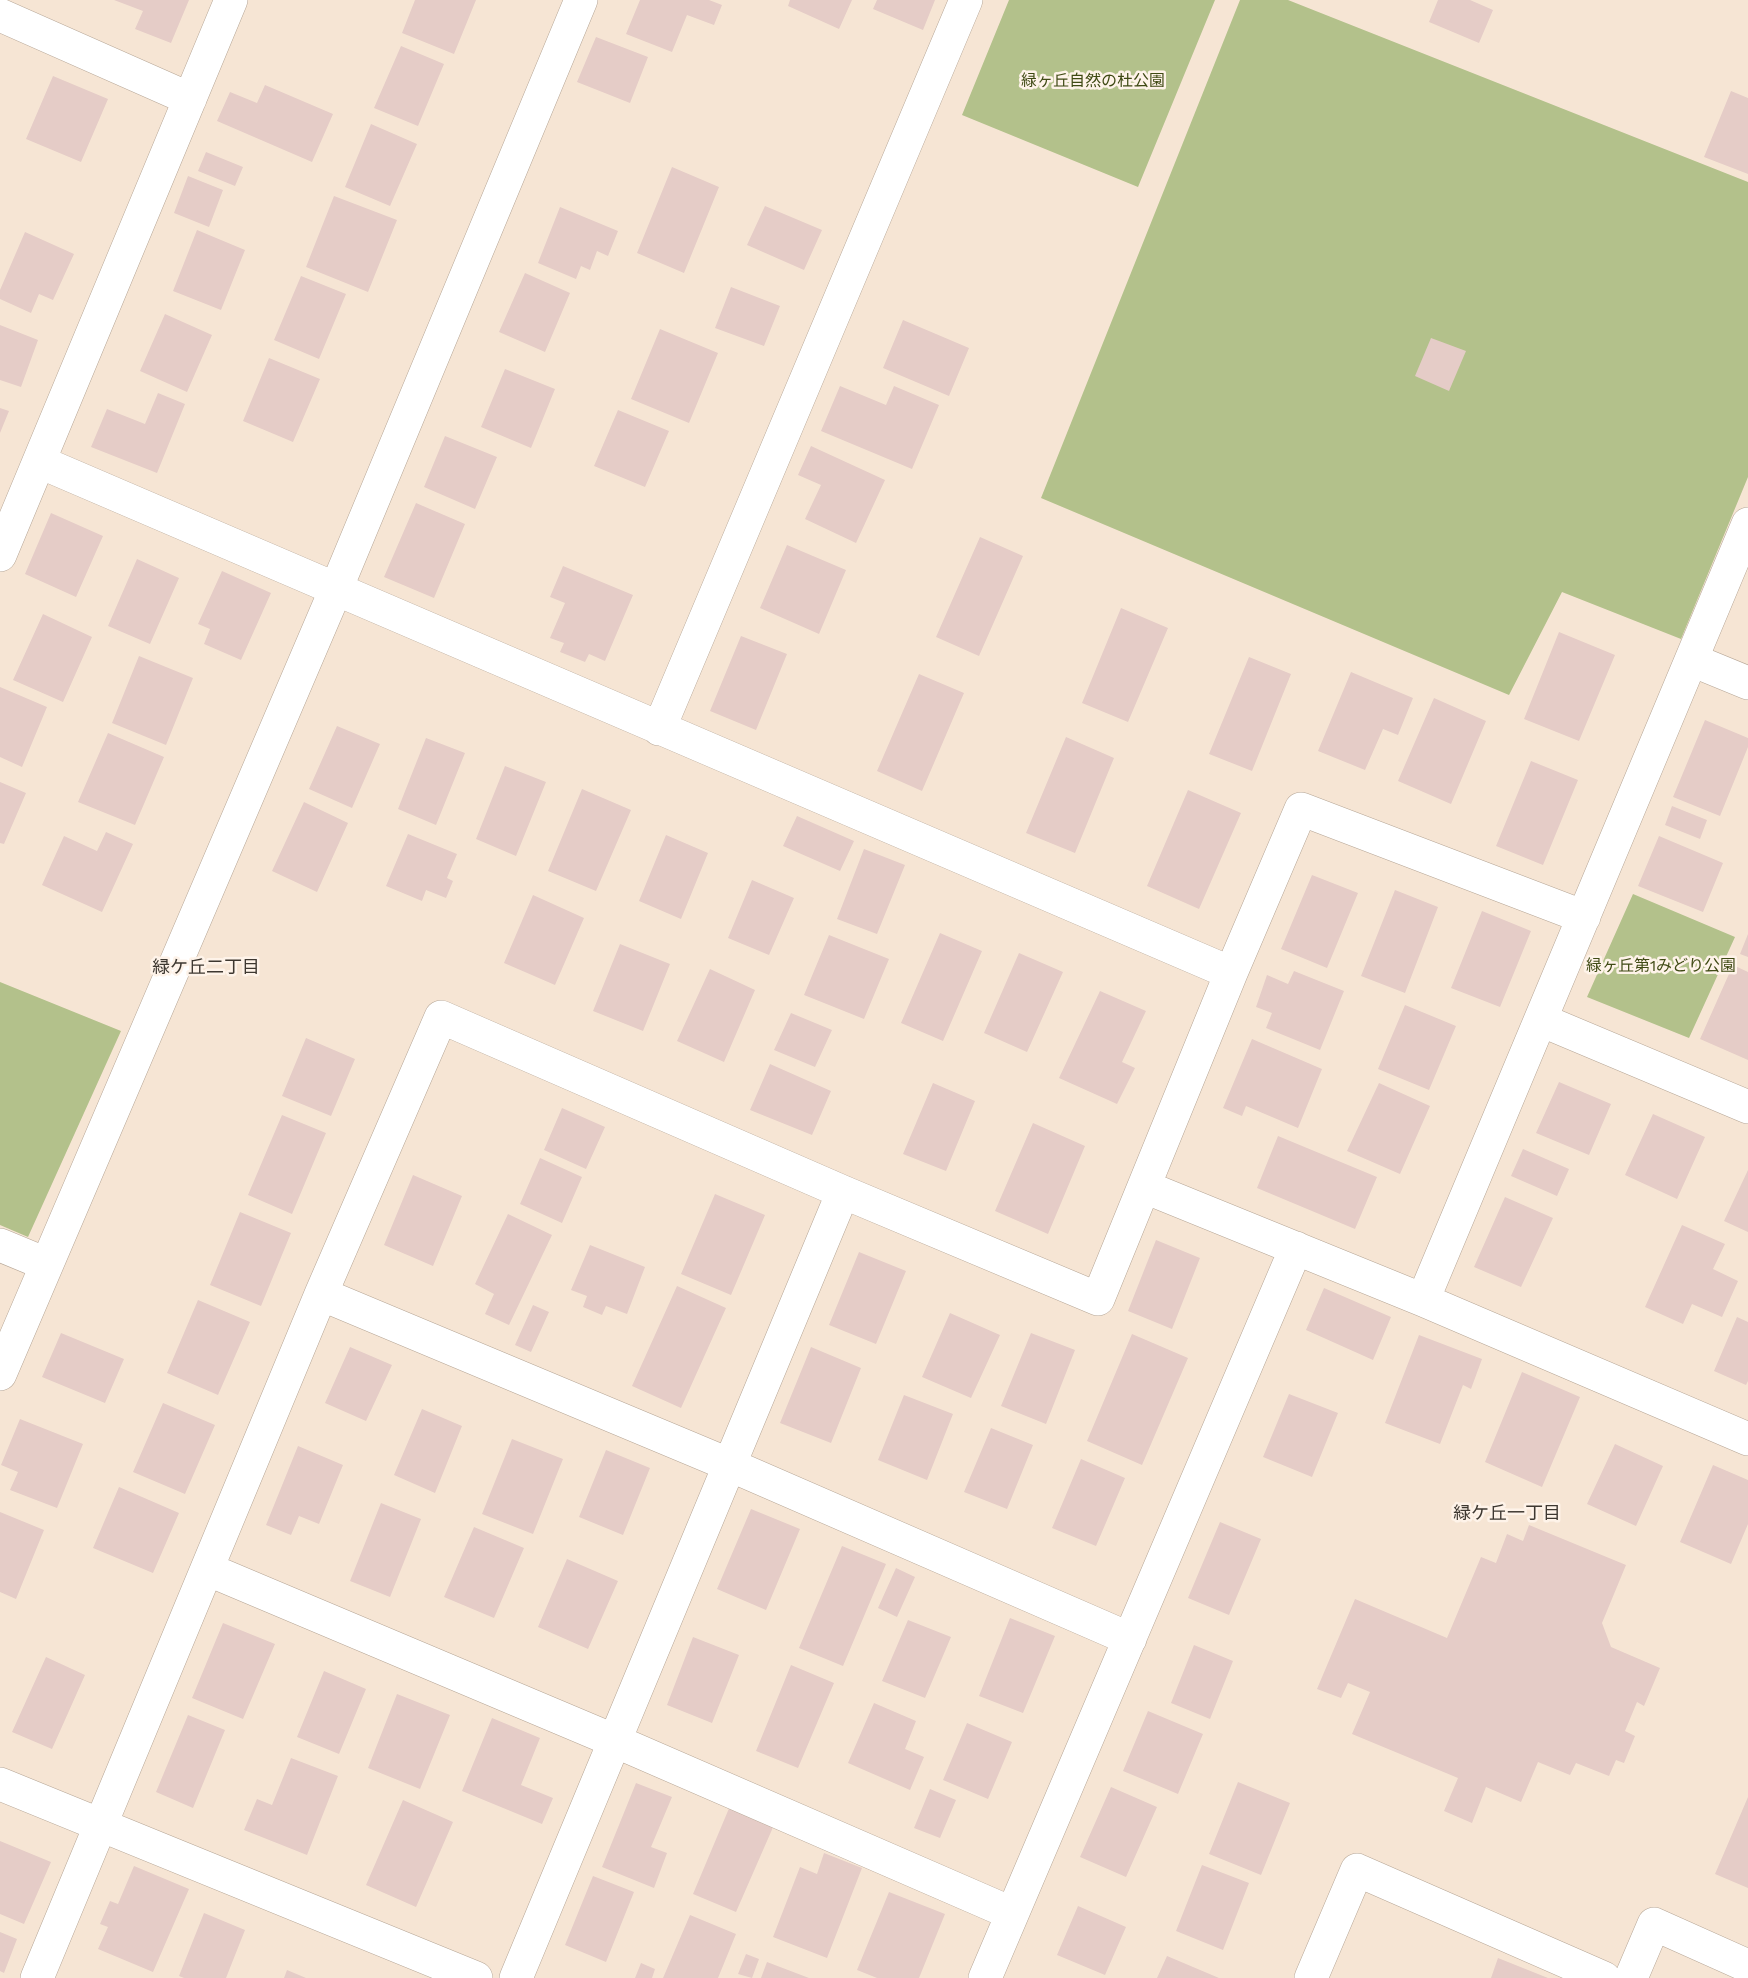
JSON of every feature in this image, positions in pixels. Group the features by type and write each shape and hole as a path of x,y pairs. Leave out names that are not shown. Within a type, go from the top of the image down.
{"street":[{"path":"0,555 231,0"},
{"path":"0,1374 336,589 581,0"},
{"path":"659,729 966,0"},
{"path":"0,15 190,99"},
{"path":"40,462 1231,974"},
{"path":"1423,1300 1748,524"},
{"path":"1692,660 1748,683"},
{"path":"37,1978 321,1294 441,1017 843,1192 1098,1299 1301,809 1584,917"},
{"path":"1541,1020 1748,1107"},
{"path":"1145,1187 1423,1300 1748,1438"},
{"path":"516,1978 843,1192"},
{"path":"0,1245 46,1264"},
{"path":"985,1978 1296,1248"},
{"path":"321,1294 730,1465 1130,1639"},
{"path":"207,1569 615,1741 1011,1913"},
{"path":"0,1784 476,1978"},
{"path":"1311,1978 1357,1870 1604,1978"},
{"path":"1631,1978 1654,1923 1748,1966"}],"green space":[{"name":"緑ヶ丘自然の杜公園","path":"1009,0 1215,0 1138,187 962,115"},
{"path":"1240,0 1288,0 1748,182 1748,477 1681,639 1562,592 1509,695 1041,498"},
{"name":"緑ヶ丘第1みどり公園","path":"1633,894 1735,937 1689,1038 1587,997"},
{"path":"0,982 121,1031 28,1237 0,1225"}],"building":[{"path":"114,0 189,0 171,43 135,29 143,11"},
{"path":"415,0 476,0 454,54 402,33"},
{"path":"640,0 709,0 722,5 714,25 687,15 672,52 626,34"},
{"path":"790,0 852,0 839,29 788,6"},
{"path":"877,0 935,0 923,30 873,9"},
{"path":"1438,0 1470,0 1493,10 1479,43 1429,22"},
{"path":"596,37 648,57 630,103 577,82"},
{"path":"401,46 444,64 418,126 374,108"},
{"path":"53,76 108,99 81,162 26,139"},
{"path":"265,85 333,114 312,162 217,121 230,92 257,103"},
{"path":"1731,91 1748,98 1748,174 1704,157"},
{"path":"371,124 417,144 390,206 345,187"},
{"path":"206,152 243,167 235,186 198,171"},
{"path":"672,167 719,187 684,273 637,253"},
{"path":"188,176 223,190 209,227 174,213"},
{"path":"334,196 397,220 368,292 306,267"},
{"path":"765,206 822,230 804,270 747,245"},
{"path":"560,207 618,231 608,256 597,251 590,270 581,266 576,279 538,263"},
{"path":"197,230 245,250 221,310 173,291"},
{"path":"25,232 74,254 53,300 39,294 31,313 0,299 0,290"},
{"path":"525,273 570,293 545,352 499,332"},
{"path":"301,276 346,294 319,359 274,340"},
{"path":"731,287 780,306 764,346 715,328"},
{"path":"165,314 212,335 187,392 140,371"},
{"path":"903,320 969,348 949,396 883,368"},
{"path":"0,325 38,340 21,387 0,380"},
{"path":"660,329 718,353 689,423 631,399"},
{"path":"1431,338 1466,351 1449,391 1415,376"},
{"path":"269,358 320,379 293,442 243,421"},
{"path":"505,369 555,389 531,448 481,427"},
{"path":"840,386 886,405 894,386 939,405 912,469 821,431"},
{"path":"158,393 185,404 157,473 91,447 107,409 145,424"},
{"path":"0,408 9,411 0,433"},
{"path":"618,410 669,431 645,487 594,466"},
{"path":"445,436 497,457 475,509 424,487"},
{"path":"811,446 885,480 856,543 805,519 821,485 798,475"},
{"path":"416,503 465,524 434,598 384,577"},
{"path":"51,513 103,536 76,597 25,574"},
{"path":"980,537 1023,556 979,656 936,637"},
{"path":"787,545 846,570 819,634 760,608"},
{"path":"137,559 179,578 150,644 108,626"},
{"path":"563,566 633,595 605,661 589,654 585,662 560,652 564,643 550,638 565,603 550,597"},
{"path":"222,571 271,593 241,660 204,644 210,629 198,624"},
{"path":"1121,608 1168,628 1128,722 1082,703"},
{"path":"43,614 92,637 63,702 13,680"},
{"path":"1559,632 1615,655 1579,741 1524,719"},
{"path":"741,636 787,654 756,730 710,711"},
{"path":"139,656 193,678 166,745 112,723"},
{"path":"1249,657 1291,674 1252,771 1209,754"},
{"path":"1351,672 1413,698 1398,735 1383,729 1365,770 1318,751"},
{"path":"919,674 964,693 922,791 877,771"},
{"path":"0,687 47,707 22,767 0,757"},
{"path":"1434,698 1486,721 1451,804 1398,781"},
{"path":"1705,720 1748,738 1748,747 1720,816 1673,797"},
{"path":"337,726 380,744 352,808 309,789"},
{"path":"108,733 164,757 135,825 78,802"},
{"path":"1066,737 1114,758 1075,853 1026,833"},
{"path":"426,738 465,753 436,825 398,809"},
{"path":"1531,761 1578,780 1543,865 1496,846"},
{"path":"505,766 546,782 516,856 476,839"},
{"path":"0,782 26,793 4,844 0,843"},
{"path":"582,789 631,810 596,891 548,871"},
{"path":"1188,790 1241,813 1199,909 1147,886"},
{"path":"304,802 348,823 317,892 272,871"},
{"path":"1672,806 1707,820 1700,839 1665,825"},
{"path":"797,816 854,841 840,871 783,846"},
{"path":"106,832 133,844 102,912 42,885 64,836 97,851"},
{"path":"408,834 457,854 447,878 453,881 446,898 426,890 422,901 386,886"},
{"path":"666,835 708,853 681,919 639,901"},
{"path":"1659,836 1723,863 1703,912 1638,886"},
{"path":"864,849 905,865 877,934 837,919"},
{"path":"1312,875 1358,893 1327,968 1281,949"},
{"path":"752,880 794,898 769,955 728,938"},
{"path":"1395,890 1438,907 1405,993 1361,976"},
{"path":"533,895 584,918 555,985 504,963"},
{"path":"1482,911 1531,931 1500,1007 1451,988"},
{"path":"940,933 982,951 943,1041 901,1023"},
{"path":"1748,934 1748,957 1740,954"},
{"path":"829,935 889,959 864,1019 804,995"},
{"path":"620,944 670,964 643,1031 593,1011"},
{"path":"1019,953 1063,972 1027,1052 984,1033"},
{"path":"1733,965 1748,972 1748,1060 1700,1039"},
{"path":"710,969 755,990 724,1062 677,1041"},
{"path":"1294,971 1344,991 1320,1050 1266,1028 1272,1013 1256,1007 1267,975 1288,984"},
{"path":"1100,991 1146,1011 1122,1062 1135,1068 1117,1104 1059,1078"},
{"path":"1405,1005 1456,1026 1429,1090 1378,1069"},
{"path":"791,1013 832,1030 815,1067 774,1050"},
{"path":"306,1038 355,1059 331,1116 282,1096"},
{"path":"1252,1039 1322,1069 1298,1128 1246,1106 1242,1116 1223,1108"},
{"path":"770,1064 831,1091 812,1135 750,1110"},
{"path":"1559,1082 1611,1104 1589,1155 1536,1133"},
{"path":"933,1083 975,1101 946,1171 903,1154"},
{"path":"1379,1083 1430,1106 1400,1174 1347,1151"},
{"path":"562,1108 605,1127 586,1169 544,1150"},
{"path":"1653,1114 1705,1137 1677,1199 1625,1175"},
{"path":"282,1115 326,1133 292,1214 248,1195"},
{"path":"1033,1123 1085,1146 1048,1234 995,1211"},
{"path":"1278,1136 1377,1177 1355,1229 1257,1188"},
{"path":"1523,1149 1569,1169 1557,1196 1511,1176"},
{"path":"540,1158 582,1177 562,1223 520,1204"},
{"path":"1748,1170 1748,1232 1724,1221"},
{"path":"413,1175 462,1196 433,1266 384,1245"},
{"path":"715,1194 765,1215 731,1295 681,1274"},
{"path":"1505,1197 1553,1218 1521,1287 1474,1267"},
{"path":"240,1212 291,1233 261,1306 210,1285"},
{"path":"508,1214 552,1235 509,1325 485,1314 494,1294 475,1284"},
{"path":"1682,1225 1725,1244 1713,1269 1738,1281 1722,1317 1692,1304 1683,1324 1645,1307"},
{"path":"1156,1240 1200,1258 1172,1329 1128,1311"},
{"path":"590,1245 645,1267 627,1314 606,1306 602,1315 583,1307 587,1296 571,1290"},
{"path":"859,1252 906,1271 876,1344 829,1325"},
{"path":"677,1286 726,1308 681,1408 632,1386"},
{"path":"1324,1288 1391,1317 1373,1360 1306,1330"},
{"path":"198,1300 250,1322 218,1395 167,1373"},
{"path":"533,1305 549,1312 531,1352 515,1345"},
{"path":"950,1313 1000,1335 971,1398 922,1377"},
{"path":"1737,1317 1748,1322 1748,1381 1746,1385 1714,1371"},
{"path":"61,1333 124,1359 105,1403 42,1377"},
{"path":"1031,1333 1075,1350 1046,1424 1001,1406"},
{"path":"1132,1334 1188,1358 1142,1465 1087,1441"},
{"path":"1419,1335 1482,1359 1471,1389 1463,1385 1440,1444 1385,1423"},
{"path":"350,1347 392,1365 366,1421 325,1403"},
{"path":"811,1347 861,1368 831,1443 780,1423"},
{"path":"1522,1372 1580,1397 1542,1487 1485,1462"},
{"path":"1289,1394 1338,1413 1312,1477 1263,1457"},
{"path":"904,1395 953,1414 927,1480 878,1460"},
{"path":"163,1403 215,1425 185,1494 133,1472"},
{"path":"422,1409 462,1426 435,1493 394,1475"},
{"path":"20,1419 83,1444 57,1508 10,1490 18,1472 1,1465"},
{"path":"991,1428 1033,1445 1007,1509 964,1492"},
{"path":"512,1439 563,1459 533,1534 482,1514"},
{"path":"1615,1444 1663,1466 1636,1526 1587,1504"},
{"path":"298,1446 343,1465 319,1524 299,1516 291,1535 266,1525"},
{"path":"606,1450 650,1468 623,1535 579,1517"},
{"path":"1081,1459 1125,1478 1096,1546 1052,1528"},
{"path":"1713,1465 1748,1480 1748,1524 1731,1564 1680,1542"},
{"path":"119,1487 179,1513 153,1573 93,1548"},
{"path":"381,1503 421,1519 390,1597 350,1581"},
{"path":"751,1509 800,1529 766,1610 717,1589"},
{"path":"0,1512 44,1530 16,1599 0,1592"},
{"path":"1220,1522 1261,1539 1229,1615 1188,1598"},
{"path":"1529,1525 1626,1565 1602,1623 1611,1647 1660,1668 1644,1706 1637,1702 1625,1731 1635,1736 1624,1763 1616,1760 1609,1776 1576,1763 1570,1775 1538,1762 1521,1802 1486,1787 1472,1823 1444,1811 1458,1778 1352,1734 1370,1692 1348,1683 1341,1698 1317,1689 1355,1599 1447,1638 1481,1557 1496,1563 1507,1534 1523,1541"},
{"path":"474,1527 524,1548 494,1618 444,1597"},
{"path":"842,1546 886,1564 843,1666 799,1648"},
{"path":"567,1559 618,1581 588,1649 538,1627"},
{"path":"896,1568 915,1577 897,1617 878,1608"},
{"path":"1010,1618 1055,1636 1023,1713 979,1696"},
{"path":"908,1620 951,1637 925,1698 882,1681"},
{"path":"223,1623 275,1644 243,1719 192,1698"},
{"path":"693,1637 739,1655 712,1723 667,1705"},
{"path":"1194,1645 1233,1661 1210,1719 1171,1703"},
{"path":"46,1657 85,1675 52,1749 12,1732"},
{"path":"791,1665 834,1683 798,1768 756,1751"},
{"path":"324,1671 366,1689 339,1754 297,1737"},
{"path":"397,1694 450,1715 420,1789 368,1768"},
{"path":"874,1703 916,1721 905,1749 924,1757 910,1790 848,1763"},
{"path":"1148,1711 1203,1734 1178,1794 1123,1771"},
{"path":"188,1715 225,1730 193,1808 156,1792"},
{"path":"492,1718 540,1738 521,1785 553,1798 542,1824 462,1791"},
{"path":"967,1723 1012,1742 988,1799 943,1780"},
{"path":"291,1758 338,1776 307,1855 244,1830 257,1799 272,1805"},
{"path":"1238,1782 1290,1803 1261,1875 1209,1854"},
{"path":"636,1783 672,1797 651,1847 667,1853 654,1888 602,1867"},
{"path":"1111,1787 1157,1807 1126,1877 1080,1857"},
{"path":"930,1789 956,1800 940,1838 914,1828"},
{"path":"1748,1797 1748,1888 1715,1874"},
{"path":"403,1800 453,1822 416,1907 366,1885"},
{"path":"730,1806 774,1825 736,1912 693,1894"},
{"path":"0,1841 51,1862 24,1924 0,1914"},
{"path":"824,1853 862,1868 827,1958 773,1937 800,1867 817,1874"},
{"path":"1202,1865 1249,1883 1223,1950 1176,1931"},
{"path":"134,1866 189,1889 153,1972 98,1949 108,1927 100,1924 110,1901 118,1904"},
{"path":"593,1876 634,1892 606,1962 565,1945"},
{"path":"889,1892 945,1914 919,1978 877,1978 857,1970"},
{"path":"1078,1906 1126,1927 1105,1975 1057,1955"},
{"path":"204,1913 245,1930 226,1978 179,1976"},
{"path":"690,1915 736,1934 718,1978 663,1978"},
{"path":"0,1932 17,1939 4,1973 0,1971"},
{"path":"746,1954 759,1959 752,1978 738,1974"},
{"path":"1167,1956 1219,1978 1157,1978"},
{"path":"1498,1958 1548,1978 1491,1978"},
{"path":"767,1962 809,1978 761,1978"},
{"path":"641,1963 655,1969 652,1978 635,1978"},
{"path":"287,1970 306,1978 284,1978"}],"district":[{"name":"緑ケ丘二丁目","path":"206,968"},
{"name":"緑ケ丘一丁目","path":"1507,1514"}]}
